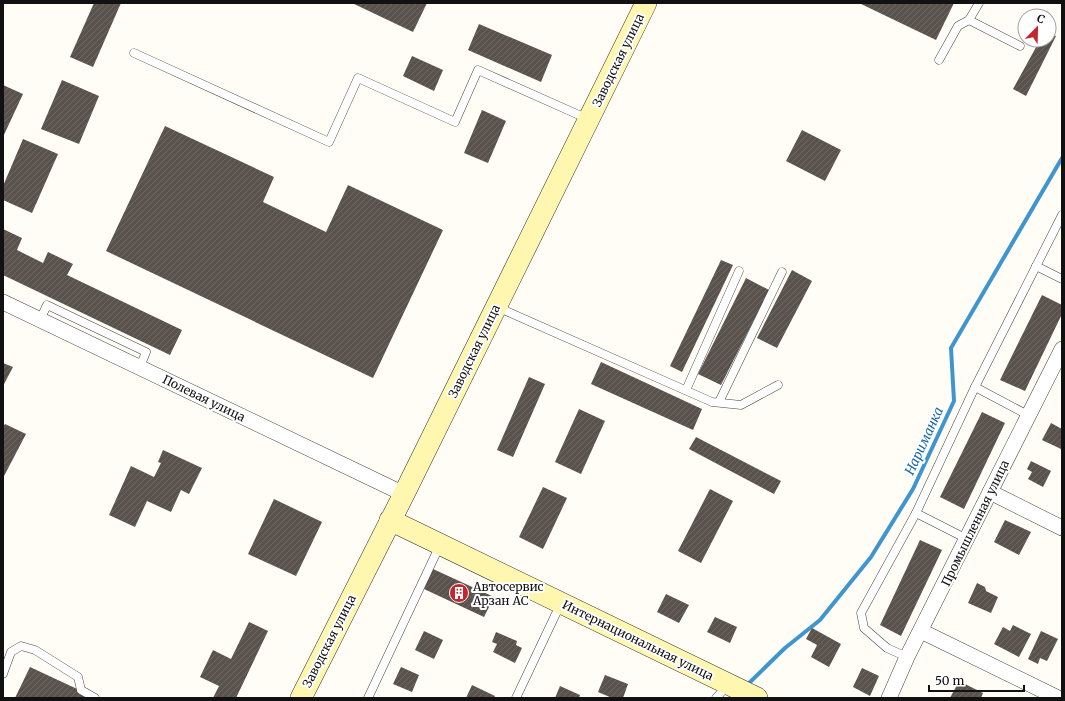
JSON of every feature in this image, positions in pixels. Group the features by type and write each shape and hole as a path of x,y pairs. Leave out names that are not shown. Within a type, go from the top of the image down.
{"street":[{"name":"Заводская улица","path":"301,698 404,494 646,3"},
{"name":"Полевая улица","path":"3,302 404,494"},
{"name":"Промышленная улица","path":"889,698 907,657 1061,352"},
{"path":"990,492 1062,528"},
{"name":"Интернациональная улица","path":"390,520 561,603 722,691 754,697"},
{"path":"921,631 1058,698"}],"lane":[{"path":"939,60 958,26 969,20 979,3"},
{"path":"969,20 1017,44"},
{"path":"134,53 329,142 358,78 455,122 478,70 588,120"},
{"path":"907,657 887,648 864,628 861,613 916,512 975,388 1062,215"},
{"path":"1036,266 1062,279"},
{"path":"686,390 739,271"},
{"path":"719,402 782,272"},
{"path":"496,306 712,402 741,405 778,385"},
{"path":"975,388 1028,415"},
{"path":"916,512 967,538"},
{"path":"368,698 441,544"},
{"path":"516,698 561,603"},
{"path":"3,674 11,652 21,646 35,650 78,677 81,690 95,698"}],"building":[{"path":"94,3 121,3 93,67 70,57"},
{"path":"352,3 427,3 413,32"},
{"path":"859,3 954,3 936,40"},
{"path":"479,24 552,55 541,82 468,50"},
{"path":"1036,48 1050,48 1026,96 1013,89"},
{"path":"412,56 443,70 434,91 403,76"},
{"path":"62,80 99,96 79,144 41,129"},
{"path":"3,85 23,94 3,137"},
{"path":"482,110 506,121 488,163 464,153"},
{"path":"165,126 274,177 263,202 326,232 348,185 443,230 373,378 106,251"},
{"path":"802,130 841,150 825,181 786,161"},
{"path":"23,139 58,154 32,213 3,200 3,186"},
{"path":"3,229 22,238 17,250 43,263 48,252 73,264 67,275 182,330 170,355 3,275"},
{"path":"721,260 733,265 682,372 670,366"},
{"path":"792,270 812,281 777,348 757,338"},
{"path":"746,278 769,290 721,385 698,374"},
{"path":"1042,295 1062,305 1062,314 1025,391 1000,380"},
{"path":"601,362 702,409 693,430 591,384"},
{"path":"3,363 13,367 3,386"},
{"path":"529,377 545,384 513,457 497,450"},
{"path":"579,409 605,421 581,474 555,462"},
{"path":"982,412 1005,423 964,509 940,497"},
{"path":"1051,423 1062,429 1061,449 1042,440"},
{"path":"5,424 26,434 3,478 3,427"},
{"path":"696,437 781,481 774,494 689,449"},
{"path":"163,450 202,468 189,494 181,490 171,512 147,501 135,527 109,515 131,466 154,477 161,463 158,462"},
{"path":"1031,461 1051,471 1043,487 1028,479 1032,472 1027,469"},
{"path":"543,487 567,498 543,549 519,537"},
{"path":"710,489 733,501 701,563 678,551"},
{"path":"274,499 322,522 296,576 248,554"},
{"path":"1005,520 1031,532 1019,555 994,542"},
{"path":"920,540 942,550 901,636 880,625"},
{"name":"Автосервис Арзан АС","path":"433,569 494,597 484,617 424,589"},
{"path":"977,583 985,587 986,591 998,597 991,613 968,603"},
{"path":"666,594 689,605 679,623 657,612"},
{"path":"715,617 737,627 730,643 707,632"},
{"path":"249,622 268,631 236,698 213,698 219,686 200,677 213,650 231,659"},
{"path":"1013,625 1031,634 1019,657 994,644 1003,627 1010,631"},
{"path":"812,628 841,644 829,667 811,657 817,645 806,639"},
{"path":"424,631 443,640 434,659 415,650"},
{"path":"1041,631 1058,639 1047,661 1040,658 1038,664 1028,659"},
{"path":"496,632 517,641 516,645 522,648 515,663 493,652 497,644 492,642"},
{"path":"30,667 90,695 89,698 15,698"},
{"path":"401,667 419,675 412,692 393,684"},
{"path":"862,668 879,676 870,696 853,687"},
{"path":"605,675 628,684 623,698 612,698 598,692"},
{"path":"959,681 983,693 981,698 950,698"},
{"path":"472,685 495,696 494,698 466,698"},
{"path":"560,686 580,695 579,698 555,698"}],"waterway":[{"name":"Нариманка","path":"746,686 785,648 820,620 871,557 913,489 954,401 951,348 1062,158"}],"place":[{"name":"Автосервис Арзан АС","path":"459,593"}]}
